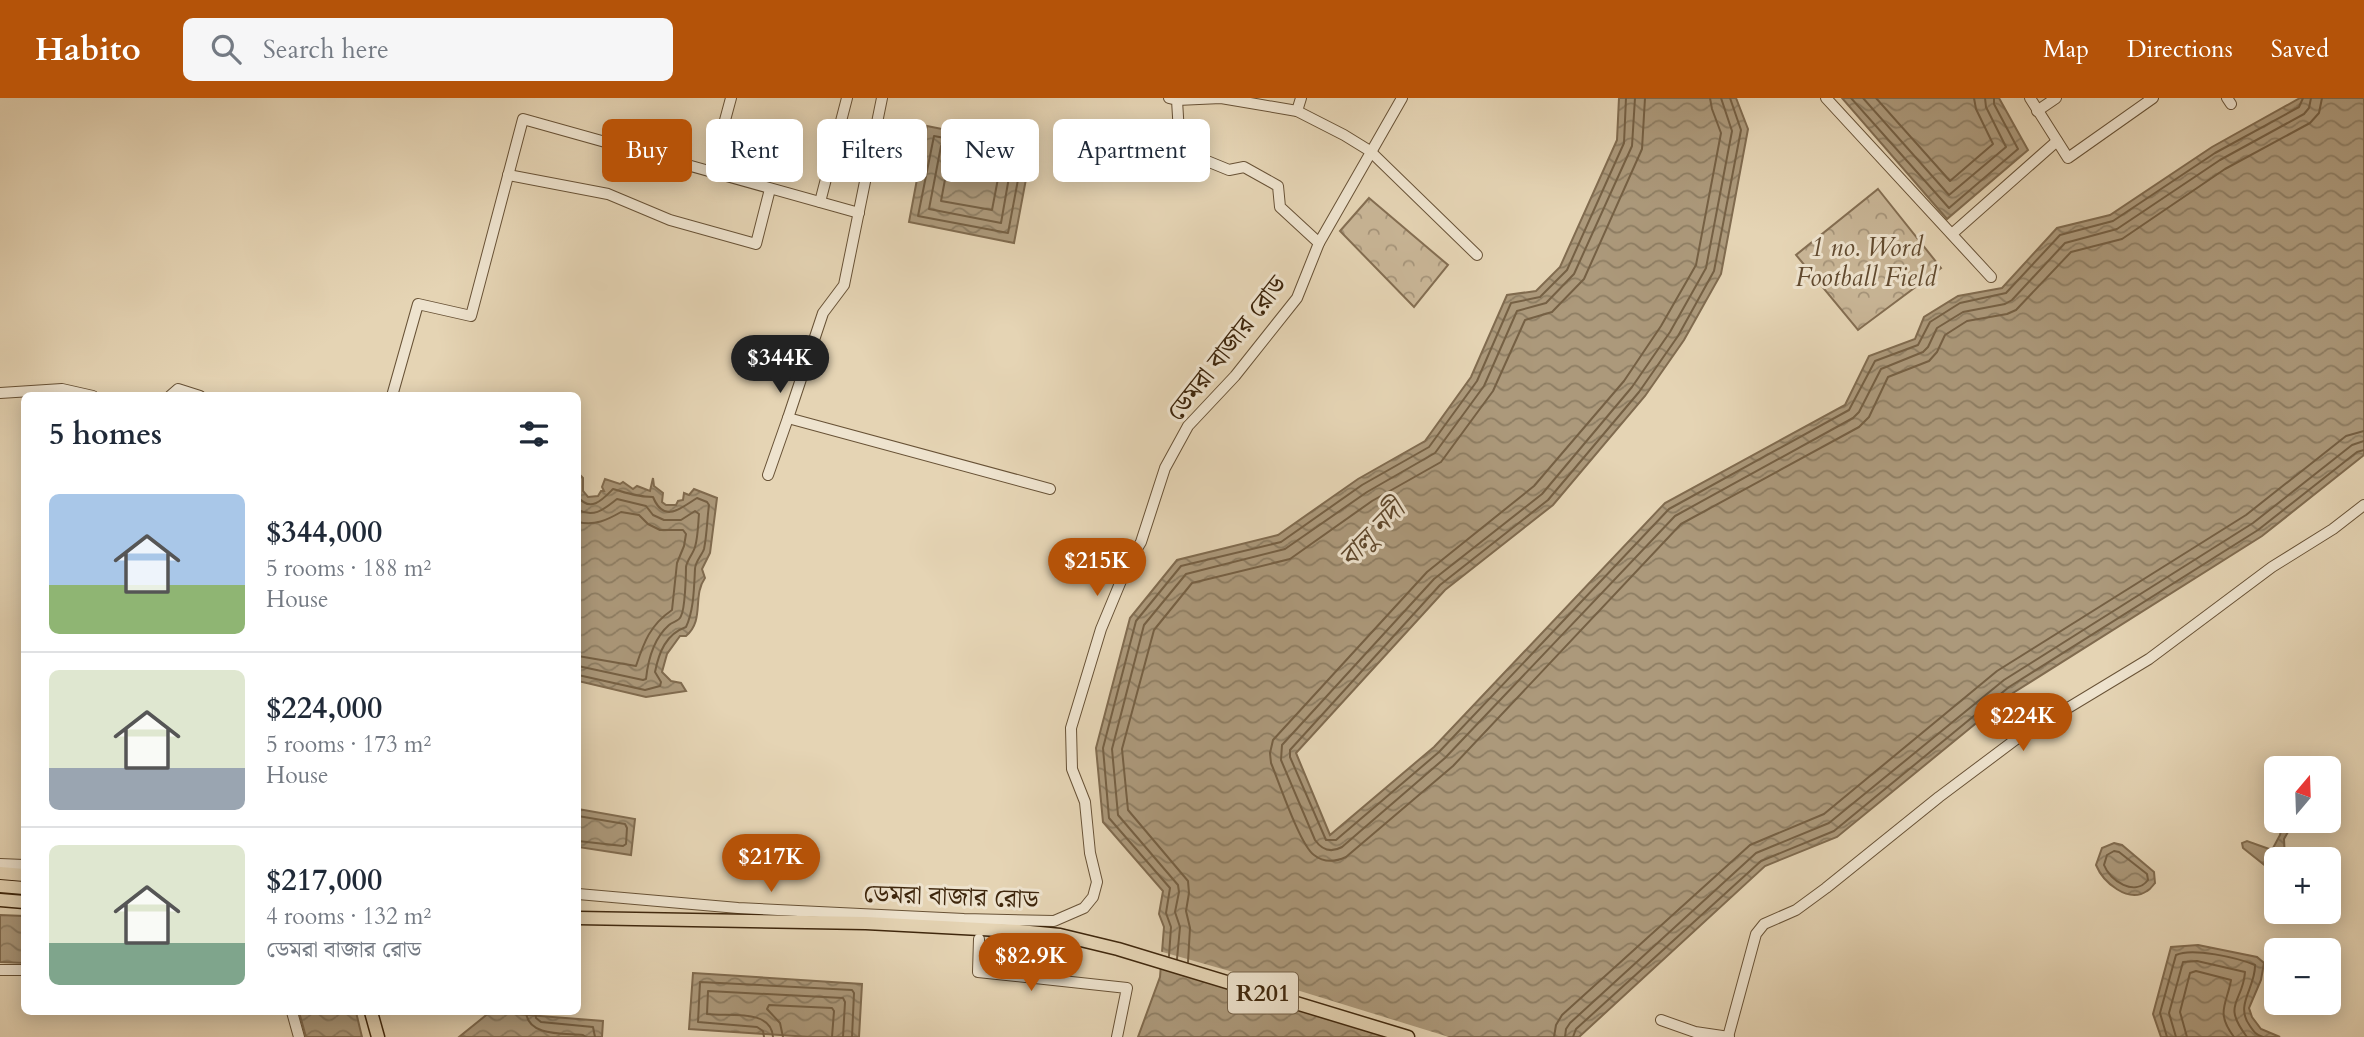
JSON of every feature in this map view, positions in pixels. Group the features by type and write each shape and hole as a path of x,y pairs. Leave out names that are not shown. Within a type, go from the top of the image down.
{"main road":[{"path":"0,873 21,875"},
{"path":"0,886 21,888"},
{"path":"0,900 21,902"},
{"name":"R201","path":"582,916 866,923 1019,931 1084,940 1408,1037"},
{"path":"372,1015 378,1037"}],"street":[{"path":"725,119 731,98"},
{"path":"820,202 847,98"},
{"path":"768,475 823,313 844,285 881,98"},
{"path":"1297,111 1301,98"},
{"name":"ডেমরা বাজার রোড","path":"581,894 738,908 1054,921 1084,908 1093,897 1097,882 1090,853 1085,802 1072,769 1071,728 1101,629 1128,564 1141,542 1166,468 1188,426 1235,376 1297,298 1319,243 1402,98"},
{"path":"1826,98 1992,277"},
{"path":"2029,98 2068,158 2153,98"},
{"path":"2037,111 2056,98"},
{"path":"1319,243 1280,207 1278,186 1244,167 1229,170 1180,150 1173,99 1232,100 1297,111 1344,135 1370,151 1477,255"},
{"path":"393,392 418,304 471,316 523,120 706,171"},
{"path":"1953,233 2056,141"},
{"path":"508,174 608,194 670,220 756,244 771,189"},
{"path":"746,182 859,214"},
{"path":"0,393 62,389 75,392"},
{"path":"788,418 1050,489"},
{"path":"1661,1020 1695,1032 1728,1037 1756,934 1764,924 1797,910 2015,740 2148,659 2272,568 2333,529 2364,505"},
{"path":"0,864 21,865"},
{"path":"979,939 978,972 1127,988 1117,1037"},
{"path":"0,970 21,970"},
{"path":"293,1015 299,1037"}],"green space":[{"name":"1 no. Word Football Field","path":"1878,189 1941,268 1858,330 1796,255"},
{"path":"1369,198 1448,265 1414,307 1340,231"}],"water":[{"name":"বালু নদী","path":"1619,98 1736,98 1748,129 1721,274 1684,340 1645,396 1553,505 1445,590 1296,753 1330,835 1434,747 1665,503 1845,405 1869,356 1915,339 1924,317 1958,296 2002,288 2057,228 2110,215 2212,147 2300,98 2364,98 2364,455 2262,536 2013,693 1837,837 1765,866 1579,1037 1138,1037 1160,977 1164,927 1159,914 1163,891 1103,822 1096,748 1130,618 1177,560 1278,535 1358,479 1425,441 1471,377 1507,295 1536,291 1560,267 1617,140"},
{"path":"1842,98 1999,98 2028,150 1947,219"},
{"path":"927,126 941,129 941,182 1025,182 1014,243 909,222 916,182 927,182"},
{"path":"581,476 583,491 588,497 598,496 604,491 602,487 605,479 620,484 623,482 633,489 637,486 650,491 653,478 654,486 663,493 662,502 666,505 676,505 683,500 684,493 689,495 694,489 717,498 710,553 702,569 705,578 699,592 695,623 692,630 686,636 680,636 667,654 662,672 671,681 681,683 686,691 646,697 581,682"},
{"path":"581,810 635,819 631,855 581,847"},
{"path":"2287,833 2284,847 2274,847 2280,835"},
{"path":"2247,841 2264,847 2264,865 2243,848 2242,843"},
{"path":"2114,843 2122,845 2154,872 2155,883 2148,890 2132,895 2124,893 2110,884 2099,872 2096,865 2102,848"},
{"path":"0,915 21,916 21,963 0,962"},
{"path":"2198,945 2257,957 2264,963 2261,980 2249,1008 2261,1029 2280,1037 2161,1037 2153,1014 2171,947"},
{"path":"693,973 862,984 859,1037 810,1037 689,1029"},
{"path":"300,1015 357,1015 362,1037 306,1037"},
{"path":"486,1015 528,1015 603,1021 602,1037 459,1037"}],"pier":[{"path":"1159,951 1449,1037 1408,1037 1158,965"}]}
